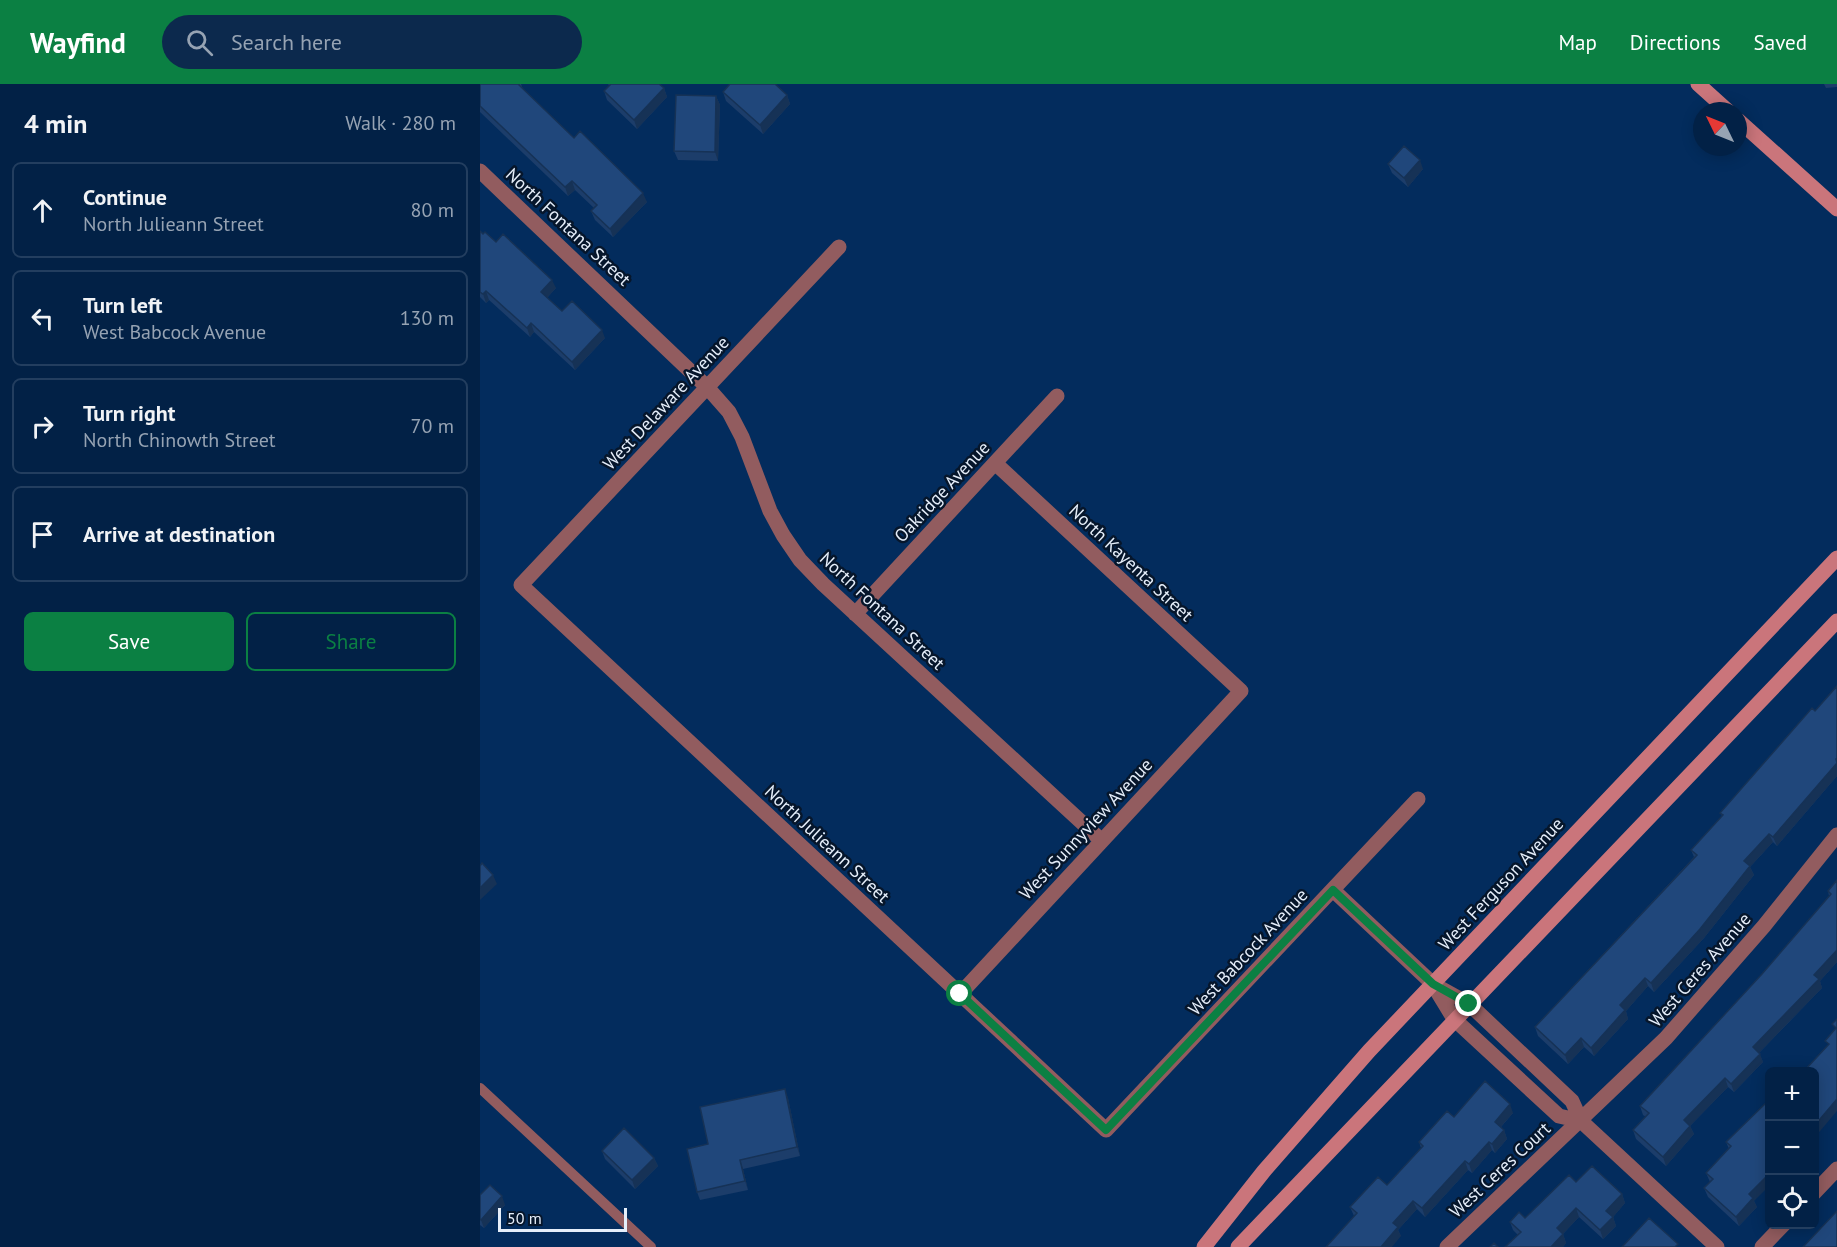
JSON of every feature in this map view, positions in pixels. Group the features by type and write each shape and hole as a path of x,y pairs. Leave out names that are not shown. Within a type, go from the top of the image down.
{"street":[{"path":"1698,84 1718,102"},
{"path":"1747,128 1837,209"},
{"name":"North Fontana Street","path":"480,171 707,387 729,412 742,437 770,511 800,560 855,614 1102,840"},
{"name":"West Delaware Avenue","path":"521,585 839,247"},
{"name":"Oakridge Avenue","path":"855,614 1057,396"},
{"name":"North Kayenta Street","path":"995,463 1241,691"},
{"name":"West Ferguson Avenue","path":"1204,1247 1320,1106 1837,558"},
{"name":"North Julieann Street","path":"521,585 1106,1130"},
{"path":"1238,1247 1837,621"},
{"name":"West Sunnyview Avenue","path":"960,994 1241,691"},
{"name":"West Babcock Avenue","path":"1106,1130 1418,800"},
{"name":"West Ceres Avenue","path":"1581,1121 1666,1038 1764,927 1837,835"},
{"path":"1333,890 1433,984 1469,1004 1572,1101 1581,1121 1717,1247"},
{"path":"1433,984 1454,1020 1559,1116 1581,1121"},
{"name":"West Ceres Court","path":"1447,1247 1581,1121"},
{"path":"1819,1189 1837,1169"},
{"path":"1761,1247 1779,1229"}],"lane":[{"path":"480,1088 651,1247"}],"building":[{"path":"480,84 519,84 574,138 580,131 643,193 610,229 591,211 597,205 572,181 565,187 480,106"},
{"path":"611,84 659,84 664,88 634,120 604,91"},
{"path":"730,84 775,84 787,95 760,125 723,92"},
{"path":"676,95 716,96 715,152 674,151"},
{"path":"1404,146 1420,160 1404,178 1388,164"},
{"path":"480,231 483,234 485,232 496,242 503,234 552,280 541,292 562,311 572,301 602,330 572,362 531,323 527,328 486,291 483,294 480,292"},
{"path":"1837,686 1837,763 1773,837 1769,834 1744,861 1750,866 1700,929 1651,983 1645,978 1620,1005 1625,1010 1591,1048 1581,1038 1565,1055 1535,1027 1697,855 1691,850 1723,815 1720,813 1812,708 1815,711"},
{"path":"482,863 493,875 480,888 480,866"},
{"path":"1837,880 1837,950 1814,975 1819,979 1753,1047 1760,1054 1731,1084 1725,1078 1684,1120 1690,1126 1663,1157 1633,1130 1649,1113 1640,1106 1762,974 1831,894 1828,891"},
{"path":"1837,1019 1837,1099 1819,1120 1819,1067 1808,1067 1829,1044 1825,1041 1836,1028 1832,1024"},
{"path":"1485,1081 1510,1104 1495,1122 1504,1130 1492,1144 1489,1142 1469,1164 1465,1161 1422,1208 1413,1201 1393,1223 1398,1227 1381,1247 1326,1247 1357,1213 1350,1207 1378,1177 1387,1185 1423,1146 1419,1142 1447,1111 1454,1117"},
{"path":"785,1089 797,1147 740,1160 745,1181 697,1192 687,1149 708,1144 700,1107"},
{"path":"1765,1104 1765,1178 1749,1194 1753,1198 1736,1217 1704,1188 1713,1179 1706,1173 1731,1146 1726,1142"},
{"path":"624,1128 654,1158 632,1180 602,1151"},
{"path":"1592,1166 1622,1194 1606,1211 1613,1217 1600,1230 1576,1208 1557,1228 1563,1234 1551,1247 1505,1247 1521,1232 1510,1222 1519,1212 1525,1218 1569,1175 1576,1182"},
{"path":"490,1185 502,1196 481,1220 480,1195"},
{"path":"1837,1211 1837,1247 1803,1247"},
{"path":"1649,1218 1678,1244 1675,1247 1622,1247"}],"route":[{"path":"960,994 1106,1130 1333,890 1433,984 1469,1004"}]}
